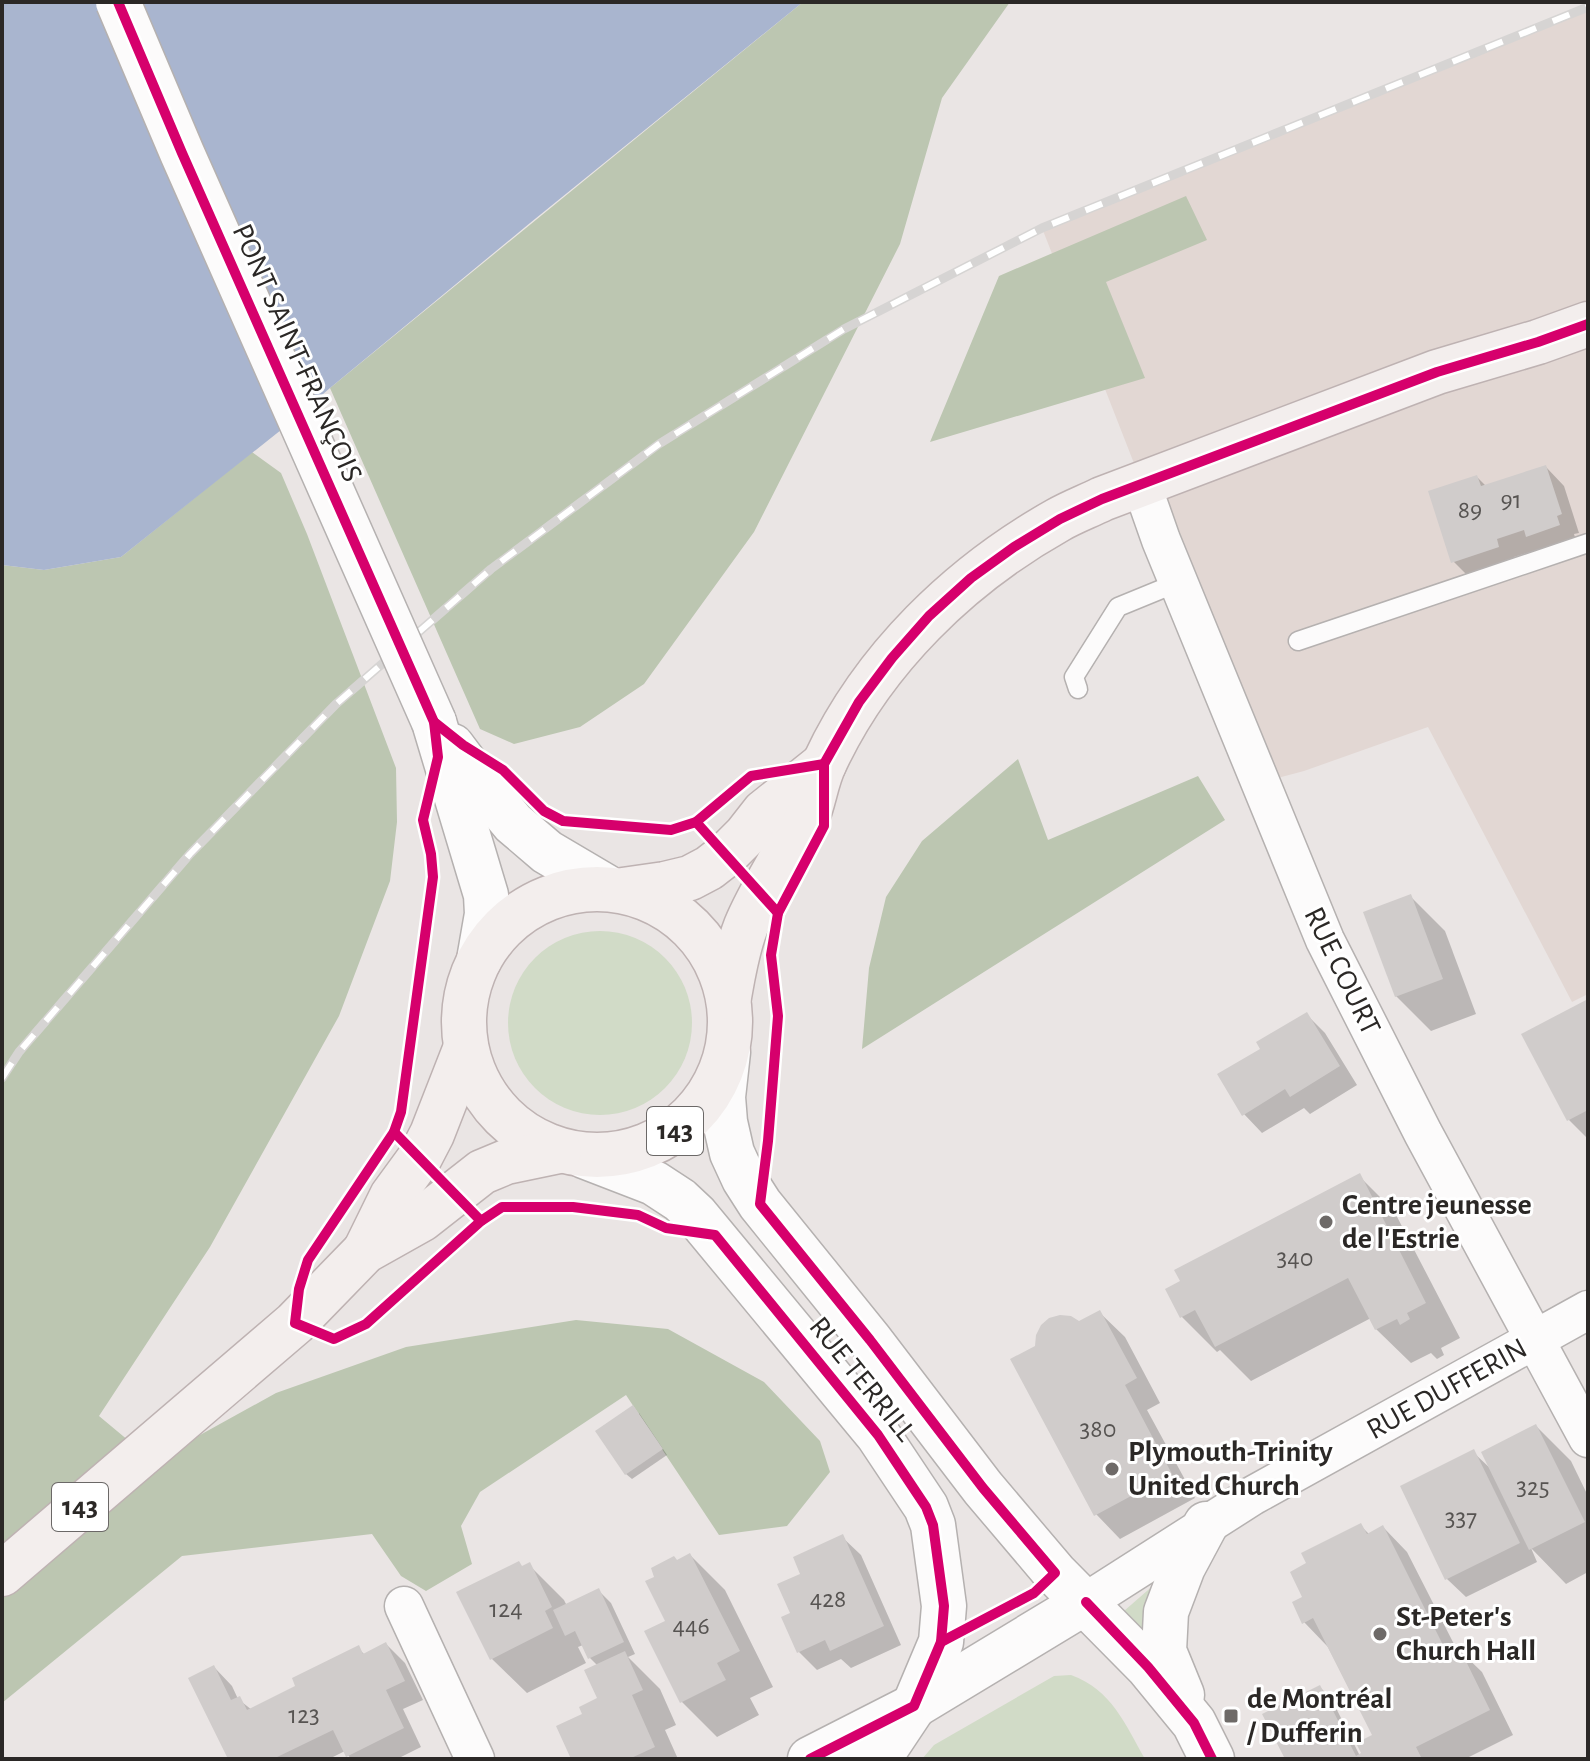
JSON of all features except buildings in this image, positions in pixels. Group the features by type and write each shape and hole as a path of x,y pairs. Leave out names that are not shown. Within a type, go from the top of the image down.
{"main road":[{"name":"143","path":"729,997 746,927 806,820 824,764 859,702 929,616 971,578 1060,519 1141,483 1437,372 1588,324"},
{"name":"143","path":"571,1153 531,1139 508,1122 488,1100 474,1075 466,1047 464,1017 468,987 479,960 497,934 520,913 547,897 577,889 665,884 690,878 709,868 746,835 764,812 824,764"},
{"name":"143","path":"2,1574 295,1323 365,1251 422,1219 482,1172 506,1162 571,1153 616,1155 637,1150 675,1131 699,1109 717,1082 728,1052 731,1025 729,997 716,960 693,928 661,904 616,889"},
{"name":"143","path":"365,1251 392,1196 419,1159 432,1134 466,1047"}],"street":[{"name":"PONT SAINT-FRANÇOIS","path":"118,2 434,722"},
{"name":"RUE COURT","path":"1141,483 1264,796 1325,940 1423,1133 1588,1438"},
{"path":"434,722 513,823 547,852 616,889"},
{"path":"434,722 486,895 487,914 479,960"},
{"name":"RUE TERRILL","path":"728,1052 723,1097 725,1122 732,1153 760,1204 983,1488 1055,1573 1148,1667 1203,1741"},
{"name":"RUE TERRILL","path":"571,1153 654,1183 696,1215 878,1435 926,1507 933,1525 944,1606 941,1642 914,1706"},
{"name":"RUE DUFFERIN","path":"810,1759 914,1706 1086,1602 1206,1524 1588,1310"},
{"path":"1203,1741 1164,1651 1166,1612 1183,1567 1206,1524"},
{"path":"404,1606 475,1759"},
{"path":"882,1759 914,1706"}],"lane":[{"path":"1298,641 1588,543"},
{"path":"1078,689 1074,677 1118,607 1179,582"}],"shaded area":[{"path":"1588,7 1588,994 1572,1002 1428,727 1304,771 1259,783 1042,228"}],"green space":[{"path":"803,2 1010,2 942,98 900,244 754,532 644,684 580,727 514,744 480,729 330,388"},
{"path":"1186,196 1207,240 1106,282 1145,378 930,442 999,276"},
{"path":"252,452 281,473 396,768 397,822 390,881 339,1016 210,1247 99,1416 153,1461 276,1393 406,1347 576,1320 668,1329 764,1382 820,1441 830,1472 787,1526 719,1535 626,1395 480,1492 461,1526 472,1564 426,1591 401,1576 372,1534 182,1556 2,1703 2,565 44,570 121,557"},
{"path":"1018,759 1048,840 1198,776 1225,820 862,1049 869,968 886,897 922,841"},
{"path":"600,931 635,938 665,958 685,988 692,1023 685,1058 665,1088 635,1108 600,1115 565,1108 535,1088 515,1058 508,1023 515,988 535,958 565,938"},
{"path":"1155,1584 1147,1636 1124,1611"},
{"path":"1071,1675 1085,1681 1107,1699 1124,1721 1145,1759 922,1759 934,1745 1054,1676"}],"water":[{"path":"2,2 803,2 286,426 121,557 44,570 2,565"}],"railway":[{"path":"2,1078 19,1052 190,854 336,704 491,569 659,444 844,329 1042,228 1588,7"}],"cycle path":[{"path":"118,2 434,722 438,757 423,820 433,877 401,1112 394,1132 308,1260 299,1289 295,1323 334,1339 366,1324 481,1221 502,1207 573,1207 638,1215 666,1228 715,1235 878,1435 926,1507 933,1525 944,1606 941,1642 914,1706 810,1759"},
{"path":"941,1642 1034,1593 1055,1573 983,1488 870,1340 760,1204 778,1016 771,955 778,913 824,826 824,764 859,702 929,616 971,578 1060,519 1102,499 1437,372 1588,324"},
{"path":"434,722 503,770 544,811 563,821 671,830 696,822 751,776 824,764"},
{"path":"696,822 778,913"},
{"path":"394,1132 481,1221"},
{"path":"1086,1602 1148,1667 1194,1723 1212,1759"}],"place":[{"name":"Centre jeunesse de l'Estrie","path":"1326,1222"},
{"name":"Plymouth-Trinity United Church","path":"1112,1469"},
{"name":"St-Peter's Church Hall","path":"1380,1634"},
{"name":"de Montréal / Dufferin","path":"1231,1716"}]}
